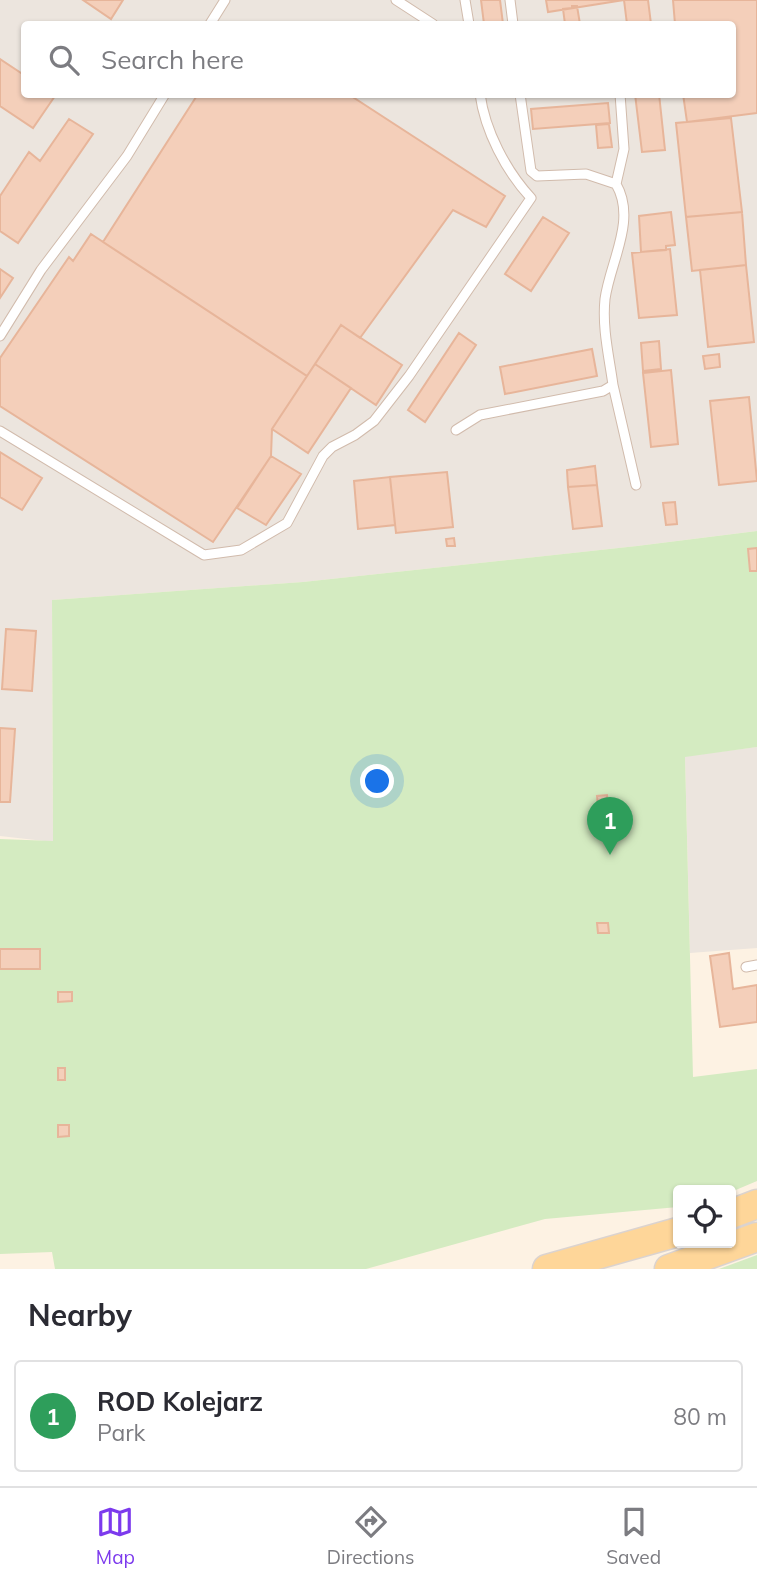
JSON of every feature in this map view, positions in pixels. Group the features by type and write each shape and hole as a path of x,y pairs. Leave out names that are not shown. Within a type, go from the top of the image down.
{"main road":[{"path":"736,1212 757,1204"},
{"path":"547,1269 673,1232"},
{"path":"669,1269 757,1237"}],"lane":[{"path":"211,21 225,0"},
{"path":"397,0 428,21"},
{"path":"466,0 469,21"},
{"path":"510,0 513,21"},
{"path":"0,336 41,270 127,156 163,98"},
{"path":"0,431 204,555 241,550 287,523 323,456 332,447 374,421 409,376 531,198 519,184 491,136 483,117 481,98"},
{"path":"521,98 531,171 537,176 586,174 616,184"},
{"path":"620,98 624,149 616,184 623,197 621,244 605,298 604,335 636,485"},
{"path":"456,430 480,415 603,391 613,384"},
{"path":"746,967 757,965"}],"shaded area":[{"path":"0,0 757,0 757,531 303,582 52,600 53,842 0,836"},
{"path":"757,747 757,948 690,953 685,756"}],"green space":[{"path":"757,531 757,747 685,757 693,1077 757,1069 757,1181 736,1190 736,1185 673,1185 673,1207 545,1219 366,1269 55,1269 52,1252 0,1254 0,839 53,841 52,600 303,582"},
{"path":"757,1255 757,1269 719,1269"}],"building":[{"path":"83,0 123,0 111,19"},
{"path":"481,0 500,0 503,21 484,21"},
{"path":"546,0 624,0 548,12"},
{"path":"624,0 648,0 651,21 627,21"},
{"path":"673,0 757,0 757,113 687,122 684,98 736,98 736,21 675,21"},
{"path":"577,6 580,21 565,21 563,9"},
{"path":"0,59 21,73 21,98 54,98 33,128 0,106"},
{"path":"195,98 354,98 505,196 486,227 453,210 360,338 341,325 307,376 103,242"},
{"path":"635,98 659,98 665,150 642,152"},
{"path":"608,103 610,123 533,129 531,109"},
{"path":"731,118 742,212 686,217 676,123"},
{"path":"69,119 93,134 18,243 0,231 0,196 29,152 40,161"},
{"path":"609,124 612,147 598,148 596,125"},
{"path":"671,212 675,245 666,246 666,250 641,252 639,216"},
{"path":"742,212 746,265 692,271 686,217"},
{"path":"543,217 569,233 531,291 505,274"},
{"path":"91,234 307,376 272,429 271,456 213,542 0,406 0,358 69,257 73,261"},
{"path":"670,249 677,315 639,318 632,253"},
{"path":"746,265 754,342 708,347 700,270"},
{"path":"0,269 13,278 0,298"},
{"path":"341,325 402,365 376,405 315,364"},
{"path":"459,333 476,345 425,422 408,410"},
{"path":"659,341 661,369 643,371 641,343"},
{"path":"592,349 597,376 505,394 500,367"},
{"path":"719,354 720,367 705,369 703,356"},
{"path":"315,364 351,388 308,453 272,429"},
{"path":"671,370 678,444 651,447 643,373"},
{"path":"749,397 757,481 719,485 710,401"},
{"path":"0,452 42,478 22,510 0,497"},
{"path":"271,456 301,474 266,525 237,508"},
{"path":"595,466 597,485 568,487 567,470"},
{"path":"447,472 453,527 396,533 390,477"},
{"path":"390,477 395,525 358,529 354,481"},
{"path":"597,485 602,526 573,529 568,487"},
{"path":"675,502 677,524 666,525 663,503"},
{"path":"454,538 455,546 447,546 446,539"},
{"path":"757,548 757,571 750,571 748,549"},
{"path":"6,629 36,631 32,691 2,689"},
{"path":"0,728 15,729 10,802 0,802"},
{"path":"607,795 608,805 598,806 597,796"},
{"path":"597,923 608,923 609,933 598,933"},
{"path":"0,949 40,949 40,969 0,969"},
{"path":"729,953 733,989 757,985 757,1022 720,1027 710,956"},
{"path":"58,992 72,992 72,1001 58,1002"},
{"path":"58,1068 65,1068 65,1080 58,1080"},
{"path":"58,1125 69,1125 69,1136 58,1137"}],"place":[{"name":"ROD Kolejarz","path":"610,855"}]}
